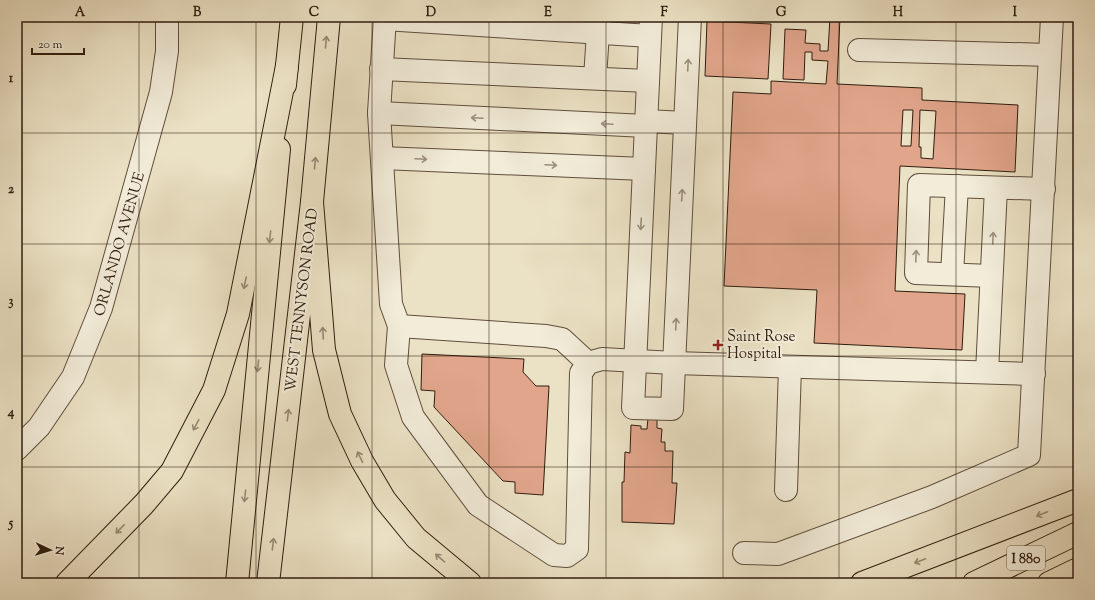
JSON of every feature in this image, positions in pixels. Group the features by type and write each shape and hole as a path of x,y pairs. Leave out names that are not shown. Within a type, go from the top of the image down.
{"main road":[{"path":"237,583 292,17"},
{"name":"WEST TENNYSON ROAD","path":"268,583 312,202 329,17"},
{"path":"67,583 144,504 172,471 214,390 238,314 287,66"},
{"path":"312,202 324,350 340,414 362,461 385,500 416,538 470,583"},
{"path":"862,583 1078,500"},
{"name":"I 880","path":"974,583 1078,534"},
{"name":"I 880","path":"1049,583 1078,569"}],"street":[{"name":"ORLANDO AVENUE","path":"17,449 40,427 73,377 102,308 161,92 167,51 167,17"},
{"path":"690,17 685,123 674,363 672,409 633,408 635,361 648,81 650,27 384,18 379,114 392,304 399,326 396,365 413,417 478,505 554,555 567,556 577,549 581,373 588,363 602,359 635,361 674,363 1034,374"},
{"path":"744,553 778,554 932,497 1029,454 1052,17"},
{"path":"595,78 598,25"},
{"path":"859,50 1050,55"},
{"path":"382,69 648,81"},
{"path":"379,114 685,123"},
{"path":"382,158 644,169"},
{"path":"991,276 916,273 919,185 1044,189"},
{"path":"952,274 957,186"},
{"path":"987,372 996,188"},
{"path":"399,326 546,336 562,339 588,363"},
{"path":"786,490 790,367"}],"building":[{"path":"830,17 840,17 837,84 922,88 922,100 1018,105 1015,172 900,166 895,291 965,294 962,350 814,343 817,290 724,286 733,92 771,94 771,81 826,84 828,61 812,60 812,52 805,52 804,80 783,79 785,29 806,30 805,43 820,44 820,51 828,51","holes":["903,110 913,110 911,146 901,146","920,110 936,111 933,159 921,158 921,147 919,147"]},
{"path":"887,17 965,17 965,20"},
{"path":"707,21 771,24 768,79 705,76"},
{"path":"422,354 524,359 523,372 536,386 549,386 543,495 515,493 515,482 503,481 434,407 435,391 421,390"},
{"path":"648,418 657,418 657,428 662,429 661,442 665,442 665,451 673,451 672,483 677,483 674,524 622,522 622,482 624,482 625,452 630,453 631,425 641,426 641,429 647,429"}],"place":[{"name":"Saint Rose Hospital","path":"718,345"}]}
